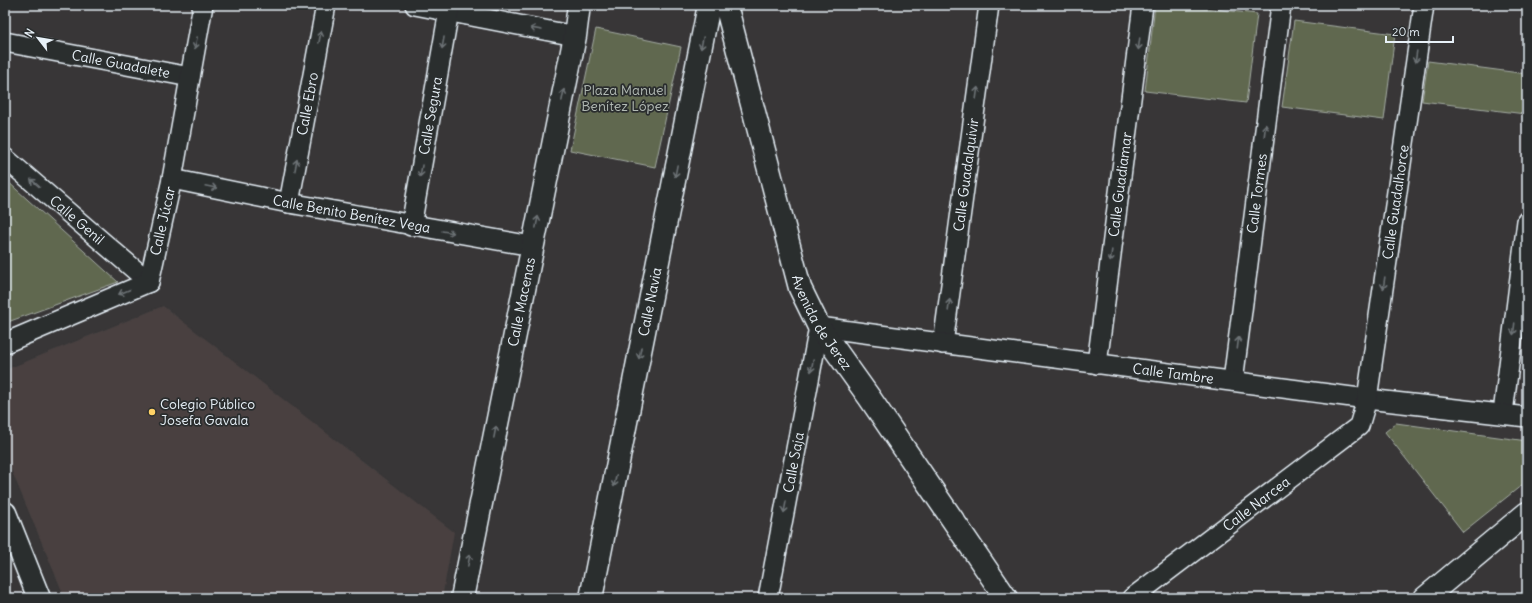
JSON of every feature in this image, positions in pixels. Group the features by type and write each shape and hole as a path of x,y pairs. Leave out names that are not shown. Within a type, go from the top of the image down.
{"street":[{"name":"Calle Júcar","path":"149,282 172,179 203,5"},
{"name":"Calle Ebro","path":"289,204 326,5"},
{"path":"415,5 449,9 575,36"},
{"name":"Calle Macenas","path":"462,598 575,36 579,5"},
{"name":"Calle Navia","path":"591,598 709,5"},
{"name":"Avenida de Jerez","path":"726,5 800,288 819,328 869,397 1006,598"},
{"name":"Calle Guadalquivir","path":"943,344 989,5"},
{"name":"Calle Guadiamar","path":"1097,364 1143,5"},
{"name":"Calle Tormes","path":"1233,381 1281,5"},
{"name":"Calle Guadalhorce","path":"1367,399 1424,5"},
{"name":"Calle Segura","path":"411,226 449,9"},
{"name":"Calle Guadalete","path":"5,42 190,77"},
{"name":"Calle Genil","path":"5,158 149,282"},
{"name":"Calle Benito Benítez Vega","path":"172,179 289,204 532,246"},
{"path":"1503,413 1527,221"},
{"path":"5,343 149,282"},
{"name":"Calle Tambre","path":"819,328 1367,399 1503,413 1527,417"},
{"name":"Calle Saja","path":"768,598 819,328"},
{"name":"Calle Narcea","path":"1132,598 1359,426 1367,399"},
{"path":"5,512 40,598"},
{"path":"1425,598 1527,513"}],"shaded area":[{"name":"Colegio Público Josefa Gavala","path":"163,306 454,532 443,593 433,598 65,598 5,455 5,370"}],"green space":[{"path":"1155,5 1177,5 1257,14 1246,103 1145,91"},
{"path":"1294,21 1395,34 1384,120 1282,107"},
{"name":"Plaza Manuel Benítez López","path":"596,29 681,47 655,167 570,150"},
{"path":"1428,61 1527,74 1525,114 1422,101"},
{"path":"5,179 118,282 5,323"},
{"path":"1396,423 1527,441 1527,481 1463,532 1385,432"}],"place":[{"name":"Colegio Público Josefa Gavala","path":"152,412"}]}
